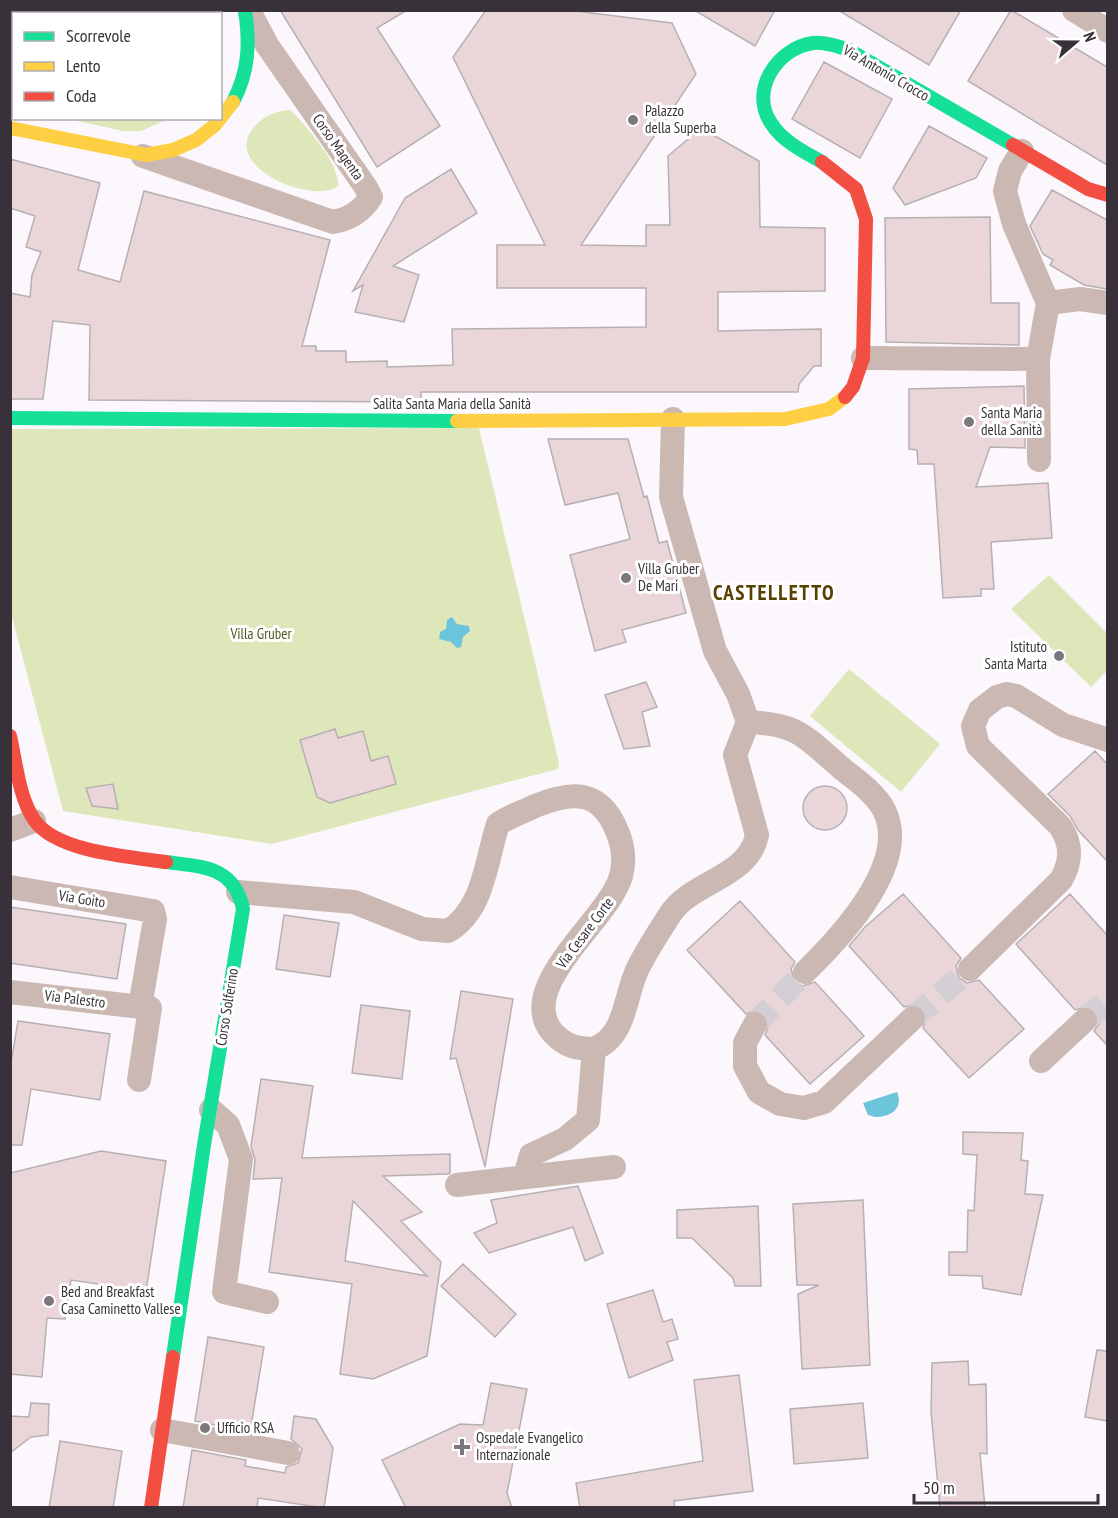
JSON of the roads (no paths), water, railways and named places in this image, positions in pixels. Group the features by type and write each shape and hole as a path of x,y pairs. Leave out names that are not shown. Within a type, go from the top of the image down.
{"street":[{"name":"Corso Magenta","path":"10,128 143,156 333,222 348,218 371,197 267,45 246,10"},
{"name":"Corso Magenta","path":"222,120 237,98 247,70 246,10"},
{"path":"1074,10 1107,31"},
{"name":"Via Antonio Crocco","path":"863,358 866,219 862,196 843,177 786,140 768,123 762,107 763,89 775,67 793,51 806,44 833,44 1088,189 1107,195"},
{"name":"Corso Magenta","path":"143,156 191,142 208,132 222,120"},
{"path":"1022,151 1010,171 1005,191 1014,224 1048,303 1038,359 1039,460"},
{"path":"1048,303 1080,300 1107,303"},
{"path":"863,358 1038,359"},
{"name":"Salita Santa Maria della Sanità","path":"10,418 418,421 785,419 829,409 847,396 854,387 863,358"},
{"path":"525,1176 531,1155 571,1135 588,1120 594,1049 612,1036 624,1016 637,969 673,909 704,884 729,873 748,857 755,846 757,835 755,822 735,755 748,722 738,694 715,651 671,497 673,419"},
{"path":"970,969 1061,880 1067,870 1070,849 1060,826 978,746 973,726 975,718 988,702 1007,694 1016,696 1063,725 1107,740"},
{"path":"748,722 792,728 877,799 888,818 891,842 867,902 835,943 805,972"},
{"path":"10,736 34,821 47,833 72,845 212,869 227,878 238,891"},
{"name":"Via Cesare Corte","path":"238,891 354,902 422,929 448,931 462,920 486,877 498,824 551,800 567,796 594,800 605,809 614,825 623,855 617,888 611,900 557,970 545,992 543,1003 549,1028 557,1037 567,1045 580,1049 594,1049"},
{"path":"10,830 34,821"},
{"name":"Via Goito","path":"10,887 153,911 155,920 140,1007"},
{"name":"Corso Solferino","path":"151,1508 243,909 238,891"},
{"name":"Via Palestro","path":"10,992 140,1007"},
{"path":"139,1080 150,1008 140,1007"},
{"path":"755,1024 745,1043 745,1066 759,1092 780,1104 804,1108 824,1102 913,1018"},
{"path":"1041,1060 1085,1020"},
{"path":"211,1110 228,1125 241,1159 224,1292 267,1302"},
{"path":"457,1185 614,1167"},
{"path":"162,1430 288,1453"}],"water":[{"path":"452,617 457,624 469,626 470,631 463,637 461,647 457,648 451,642 439,639 440,632 446,629 447,620"},
{"path":"897,1092 899,1103 894,1111 881,1117 868,1115 863,1103"}],"tunnel":[{"path":"913,1018 970,969"},
{"path":"755,1024 805,972"},
{"path":"1085,1020 1108,1000"}],"place":[{"name":"Palazzo della Superba","path":"633,120"},
{"name":"Santa Maria della Sanità","path":"969,422"},
{"name":"Villa Gruber De Mari","path":"626,578"},
{"name":"Istituto Santa Marta","path":"1059,656"},
{"name":"Bed and Breakfast Casa Caminetto Vallese","path":"49,1301"},
{"name":"Ufficio RSA","path":"205,1428"},
{"name":"Ospedale Evangelico Internazionale","path":"462,1447"}],"district":[{"name":"CASTELLETTO","path":"774,593"}],"park label":[{"name":"Villa Gruber","path":"261,634"}]}
